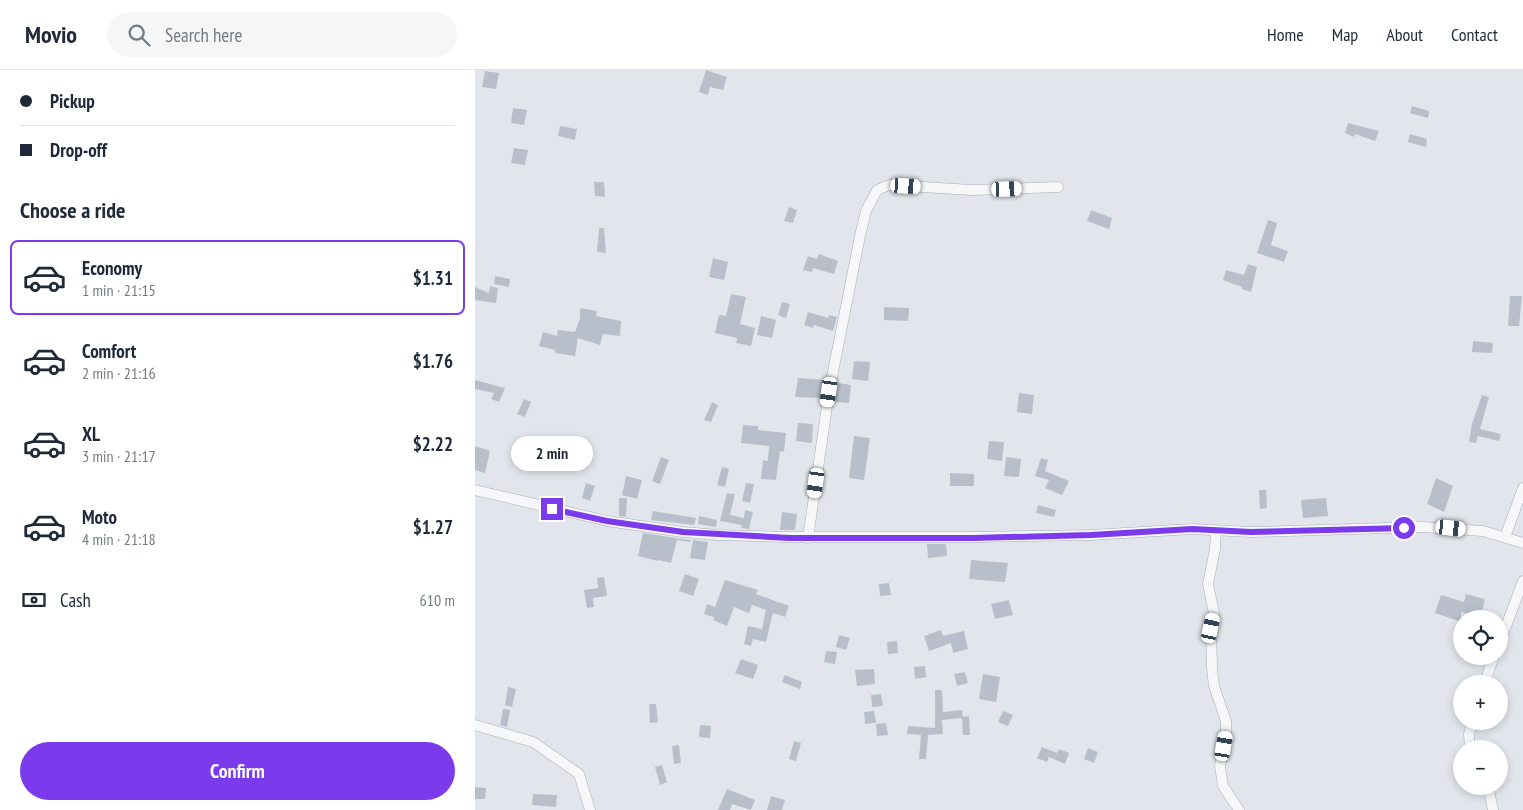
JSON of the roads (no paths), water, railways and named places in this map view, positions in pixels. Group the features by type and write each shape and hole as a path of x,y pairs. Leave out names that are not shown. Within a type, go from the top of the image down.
{"street":[{"path":"808,538 833,372 866,211 877,190 889,185 972,190 1059,187"},
{"path":"1505,537 1523,488"},
{"path":"475,490 607,521 683,532 808,538 973,538 1091,535 1192,529 1261,532 1422,527 1483,531 1523,543"},
{"path":"1217,530 1208,584 1214,613 1211,628 1212,668 1214,686 1226,721 1226,736 1220,766 1223,786 1239,810"},
{"path":"1508,621 1523,581"},
{"path":"475,725 533,742 579,774 590,810"},
{"path":"1490,795 1493,810"}]}
